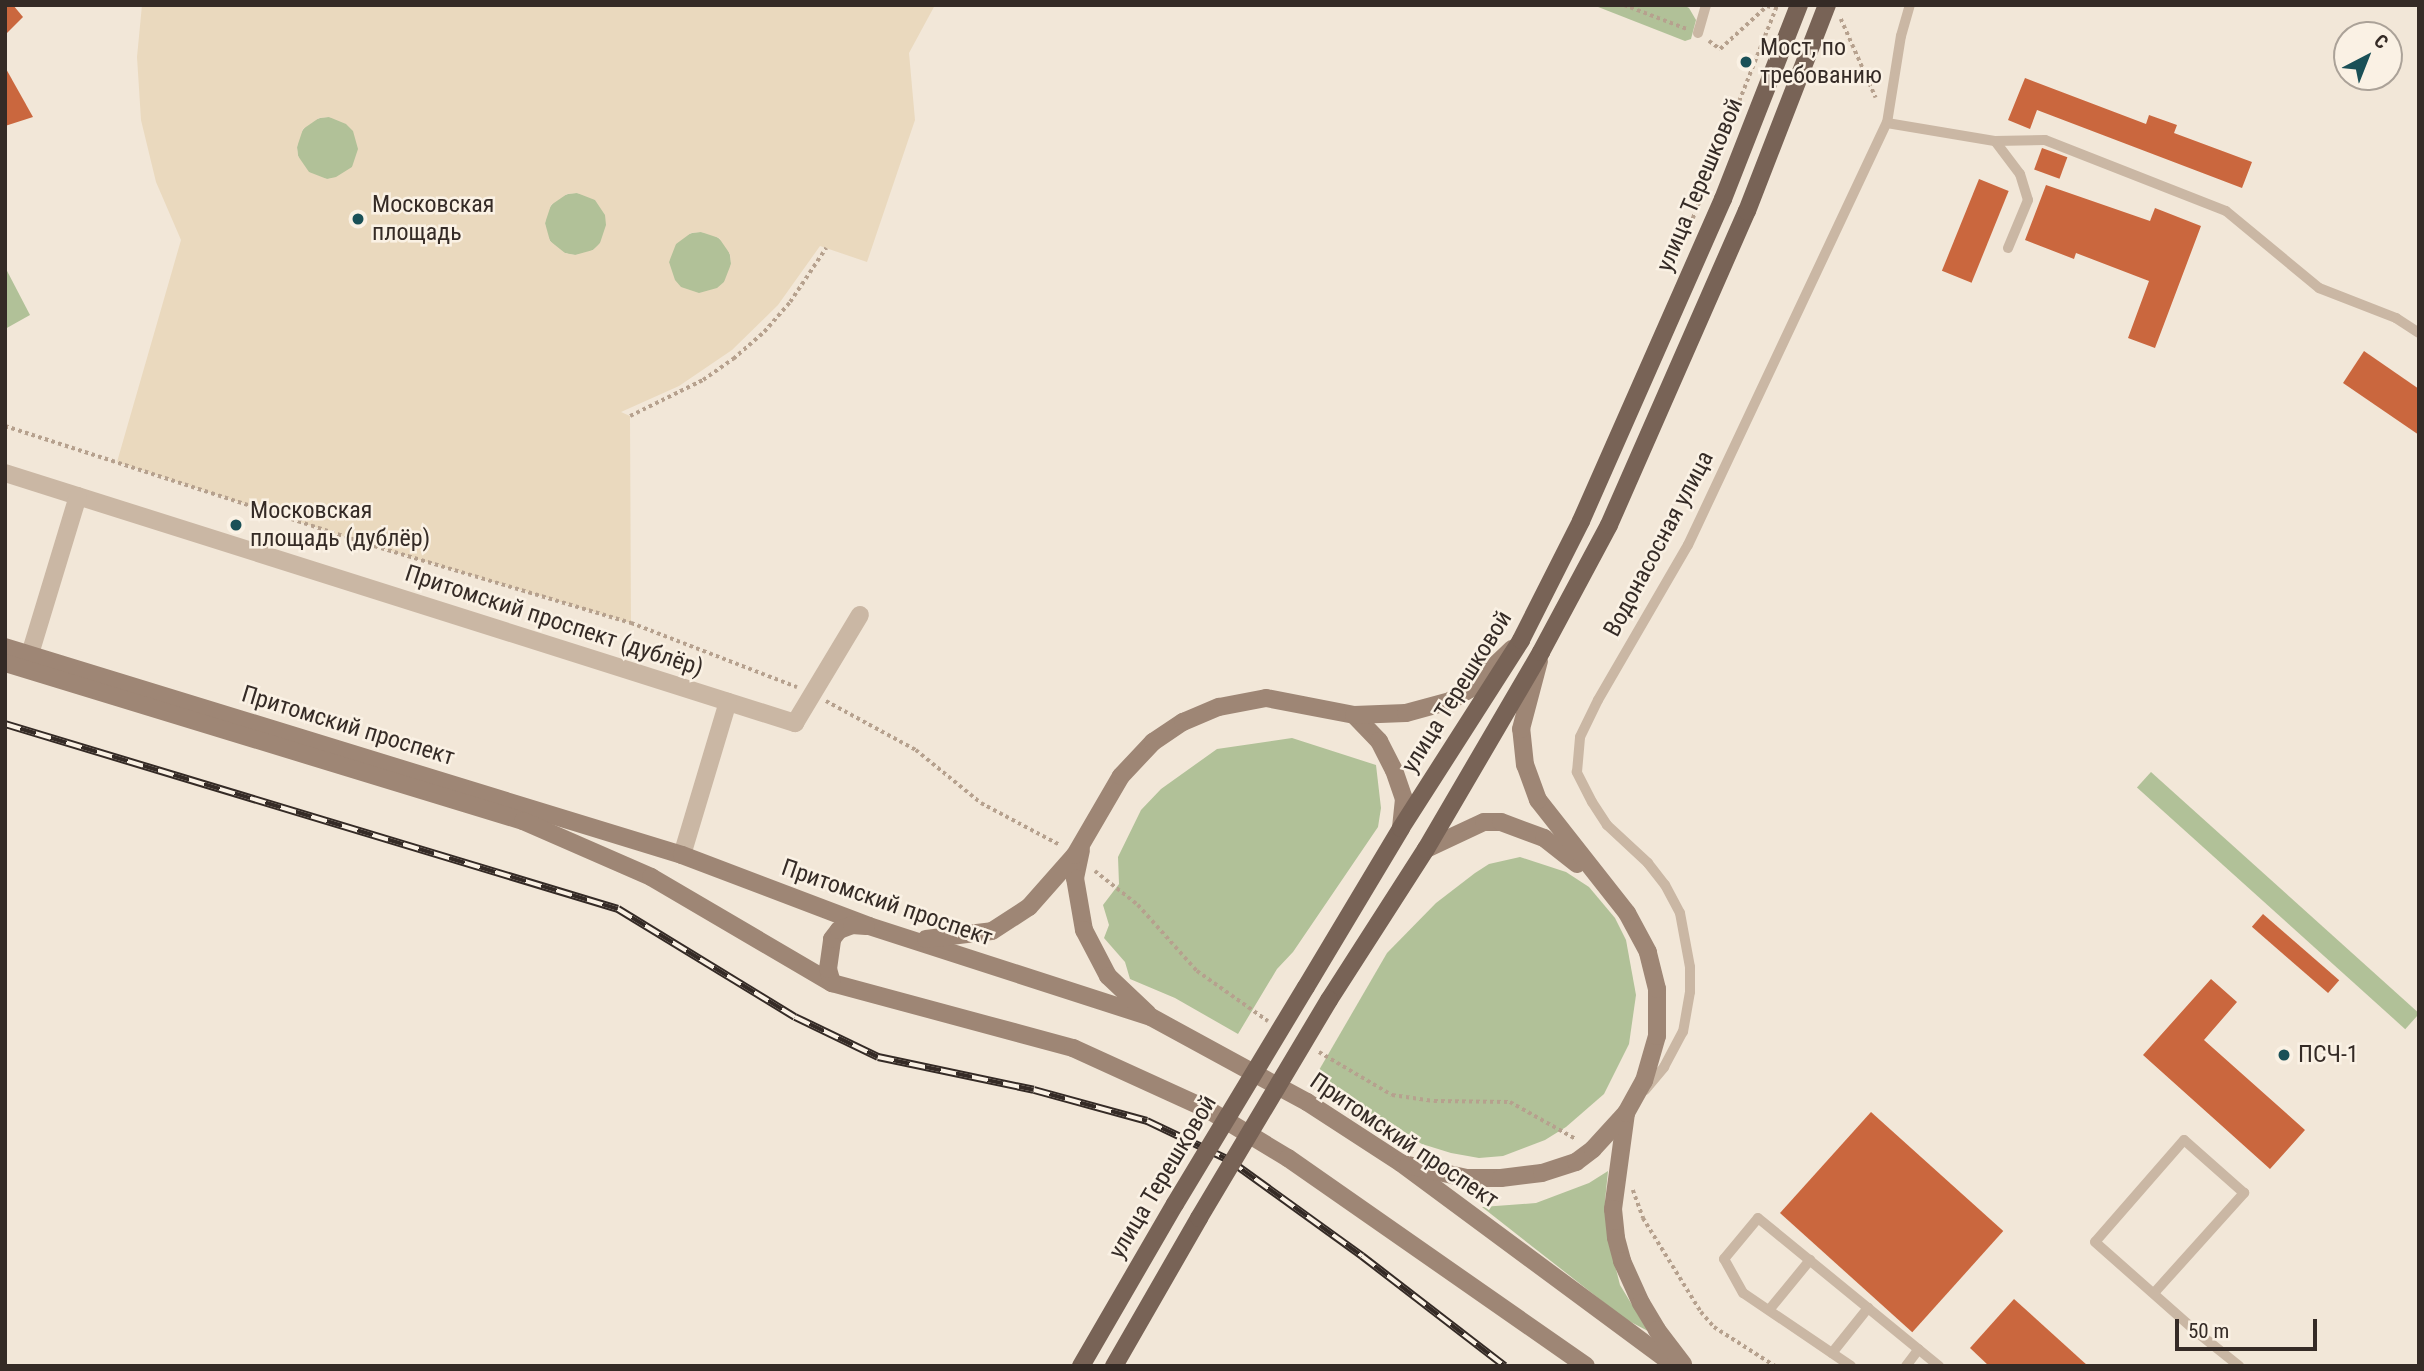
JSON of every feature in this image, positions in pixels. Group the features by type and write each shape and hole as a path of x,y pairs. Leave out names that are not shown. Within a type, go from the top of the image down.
{"main road":[{"name":"улица Терешковой","path":"1081,1366 1401,828 1521,640 1623,429 1723,199 1799,5"},
{"name":"улица Терешковой","path":"1114,1366 1329,1000 1426,849 1541,652 1609,525 1647,444 1747,211 1826,9"},
{"path":"912,940 976,935 1002,926 1037,899 1075,839 1121,776 1153,741 1183,722 1219,707 1266,698 1354,715 1406,713 1450,701 1470,689 1521,640"},
{"name":"Притомский проспект","path":"5,647 682,855 869,926 1151,1017 1307,1102 1401,1163 1675,1366"},
{"path":"1401,1163 1466,1178 1501,1178 1542,1173 1576,1162 1593,1149 1626,1113 1644,1081 1657,1036 1657,989 1648,952 1627,914 1538,800 1525,765 1521,729 1541,652"},
{"name":"Притомский проспект","path":"5,663 523,821 651,877 832,983 1073,1048 1207,1109 1315,1176 1586,1366"},
{"path":"1354,715 1379,741 1394,770 1404,799 1401,828"},
{"path":"1426,849 1484,822 1501,822 1544,838 1607,888"},
{"path":"1075,839 1074,878 1084,930 1108,976 1151,1017"},
{"path":"832,983 828,969 832,939 839,930 852,925 869,926"},
{"path":"1626,1113 1613,1209 1622,1261 1657,1330 1685,1366"}],"street":[{"name":"Притомский проспект (дублёр)","path":"5,473 795,723 813,694"},
{"path":"30,654 78,496"},
{"path":"813,694 860,615"},
{"path":"682,855 728,702"}],"lane":[{"path":"1695,32 1706,5"},
{"name":"Водонасосная улица","path":"1626,1113 1664,1067 1683,1032 1690,992 1690,967 1680,913 1665,885 1648,863 1607,825 1577,772 1580,737 1598,700 1688,545 1887,123 1901,36 1910,5"},
{"path":"1887,123 1995,141 2045,140 2226,211 2319,288 2396,318 2419,333"},
{"path":"1995,141 2020,174 2028,200 2008,248"},
{"path":"2154,1293 2244,1193 2184,1140 2095,1242 2154,1293 2239,1366"},
{"path":"1851,1366 1743,1293 1724,1259 1758,1218 1939,1366"},
{"path":"1769,1310 1810,1260"},
{"path":"1832,1353 1868,1308"},
{"path":"1906,1366 1919,1349"}],"path":[{"path":"1627,6 1695,32"},
{"path":"1686,234 1776,7 1768,6 1720,49"},
{"path":"1826,9 1841,19 1887,123"},
{"path":"630,416 703,380 743,350 790,302 826,248"},
{"path":"5,426 361,541 631,623 813,694 916,750 981,803 1061,846 1075,839"},
{"path":"1617,1174 1636,1193 1643,1218 1701,1312 1714,1327 1774,1366"}],"green space":[{"path":"1593,5 1683,5 1689,8 1696,20 1691,39 1685,41"},
{"path":"328,117 350,126 359,148 350,170 328,179 306,170 297,148 306,126"},
{"path":"576,193 598,202 607,224 598,246 576,255 554,246 545,224 554,202"},
{"path":"700,232 722,241 731,263 722,285 700,294 678,285 669,263 678,241"},
{"path":"5,267 30,315 5,329"},
{"path":"1292,738 1376,765 1381,808 1378,827 1293,952 1277,969 1238,1034 1175,998 1130,979 1125,962 1104,938 1109,925 1103,905 1119,884 1118,857 1141,810 1161,789 1217,749"},
{"path":"2151,772 2419,1013 2405,1029 2137,788"},
{"path":"1520,857 1566,872 1589,887 1615,918 1626,940 1636,995 1629,1044 1604,1094 1566,1127 1545,1140 1503,1156 1479,1158 1451,1153 1422,1144 1392,1128 1315,1077 1387,953 1436,903 1475,873 1489,864"},
{"path":"1608,1171 1605,1201 1620,1285 1648,1331 1625,1319 1482,1207 1536,1203 1589,1183"}],"shaded area":[{"name":"Московская площадь","path":"142,5 935,5 909,53 915,120 867,262 820,246 778,305 732,350 679,386 621,412 630,416 631,623 361,542 117,462 181,240 156,182 141,120 137,57","holes":["329,117 346,124 353,131 358,149 352,167 327,179 309,172 298,156 297,147 303,129 319,118","577,193 595,200 605,215 606,225 600,243 593,250 575,255 565,253 550,241 545,223 551,205 567,194","701,232 719,238 730,254 731,264 724,282 717,288 699,293 681,287 675,280 669,262 676,244 691,233"]}],"building":[{"path":"5,5 13,5 23,17 5,35"},
{"path":"5,67 33,117 5,126"},
{"path":"2025,78 2146,124 2149,115 2177,125 2174,133 2252,162 2242,188 2037,110 2030,129 2008,120"},
{"path":"2042,148 2067,157 2060,179 2034,170"},
{"path":"1979,179 2009,191 1972,283 1942,271"},
{"path":"2046,185 2150,221 2155,208 2201,226 2155,348 2128,338 2149,281 2076,253 2074,259 2025,240"},
{"path":"2364,351 2419,389 2419,435 2343,383"},
{"path":"2263,914 2339,980 2328,993 2252,927"},
{"path":"2211,979 2237,1002 2204,1040 2305,1130 2270,1169 2143,1055"},
{"path":"1871,1112 2003,1231 1912,1332 1780,1213"},
{"path":"2014,1299 2088,1366 1989,1366 1970,1348"}],"railway":[{"path":"5,724 618,909 795,1017 878,1057 1034,1090 1147,1121 1229,1160 1362,1256 1505,1366"}],"place":[{"name":"Мост, по требованию","path":"1746,62"},
{"name":"Московская площадь","path":"358,219"},
{"name":"Московская площадь (дублёр)","path":"236,525"},
{"name":"ПСЧ-1","path":"2284,1055"}]}
